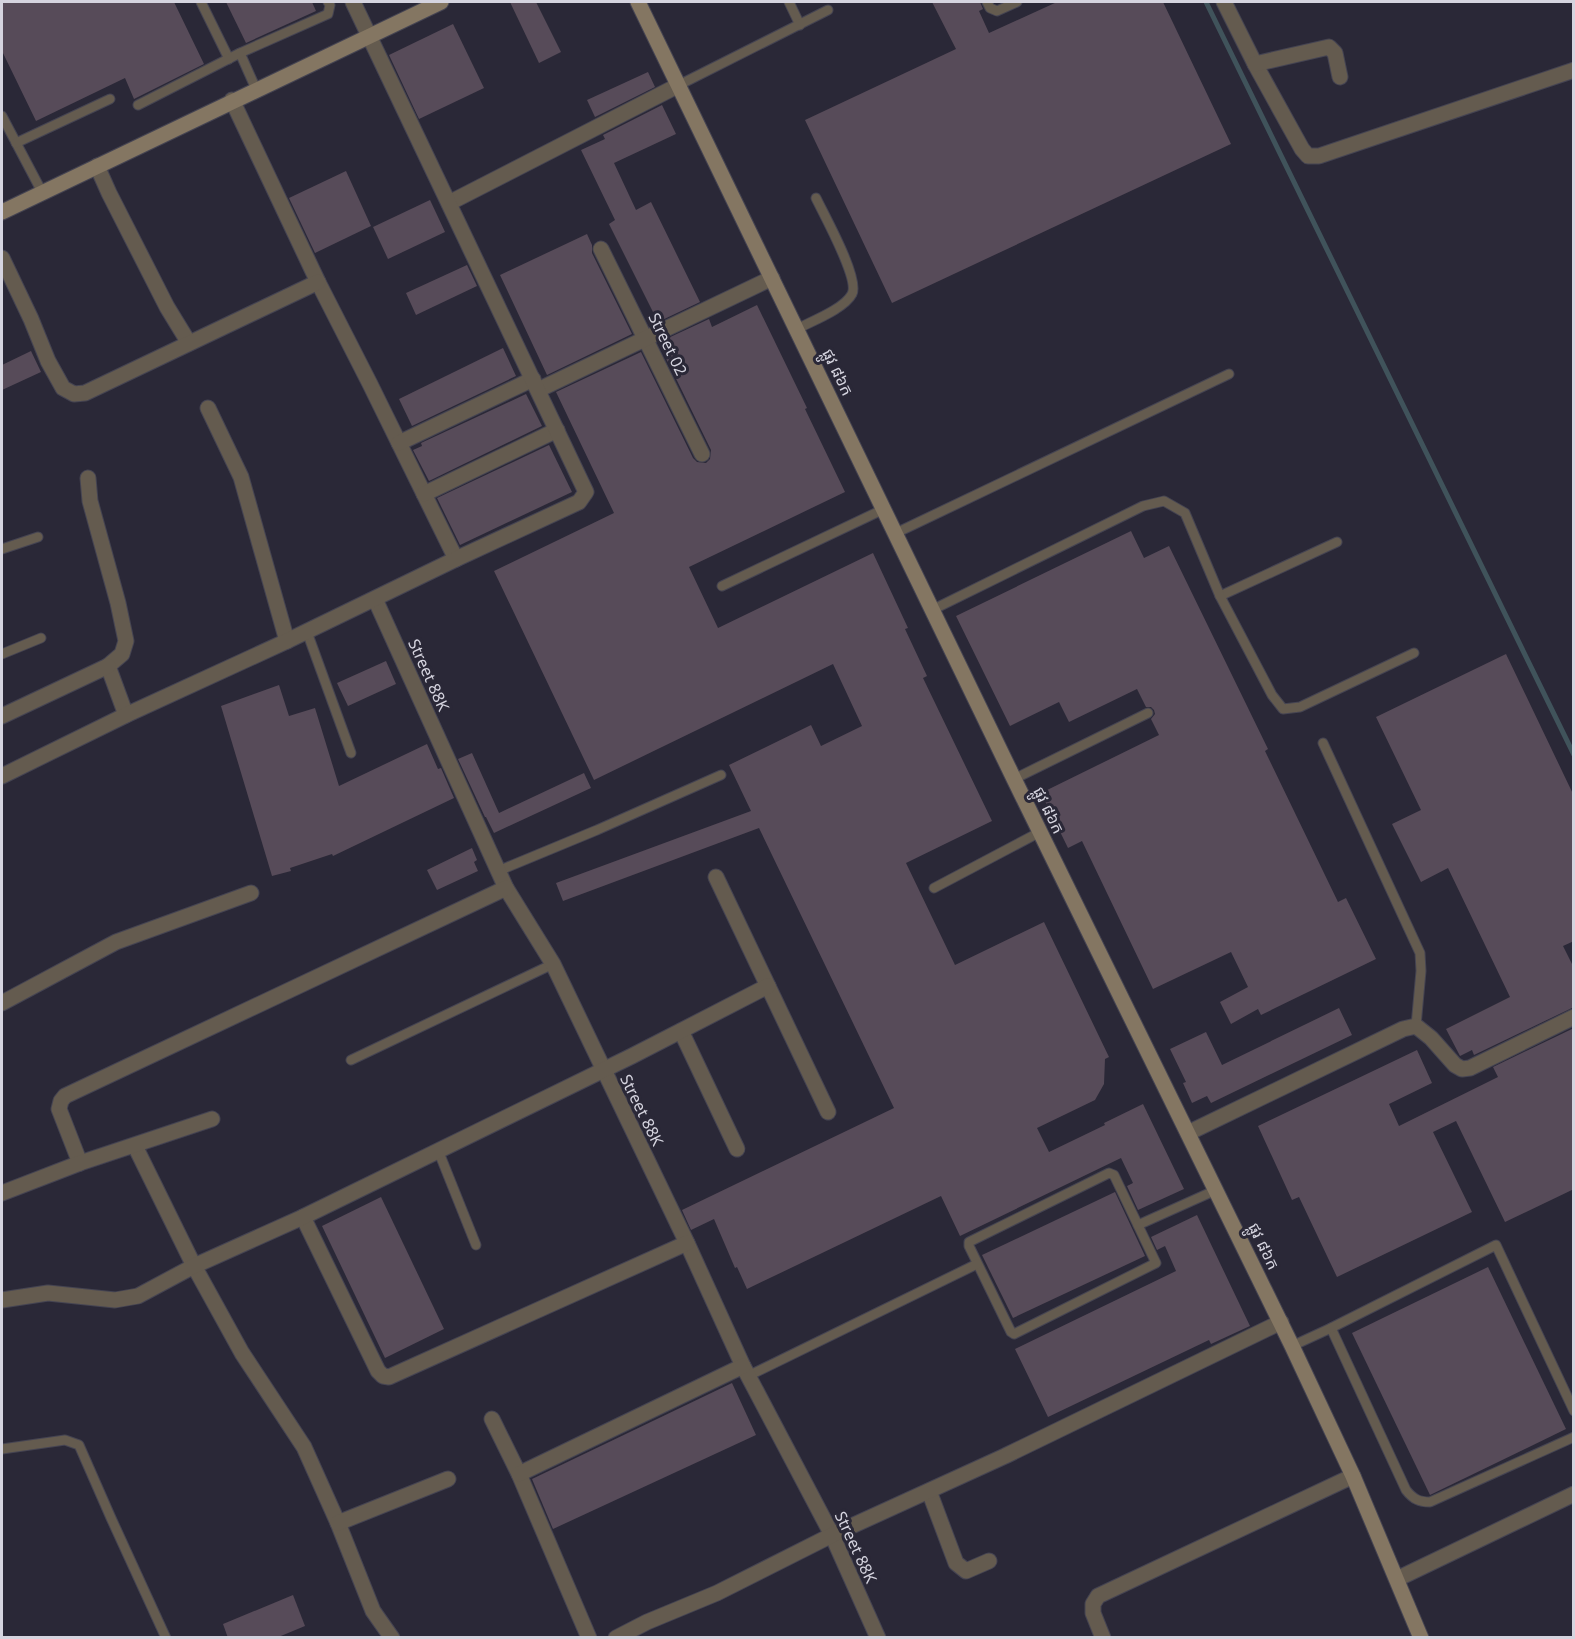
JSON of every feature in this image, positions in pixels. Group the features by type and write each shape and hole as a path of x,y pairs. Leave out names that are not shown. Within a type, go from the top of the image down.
{"street":[{"path":"2,776 126,715 307,632 579,502 586,492 353,2"},
{"path":"2,212 441,2"},
{"name":"ផ្លូវ ៨៦ក","path":"638,2 1014,779 1281,1322 1353,1476 1421,1638"},
{"path":"1224,2 1255,64 1308,156 1319,156 1574,70"},
{"path":"1255,64 1329,47 1335,53 1340,77"},
{"path":"448,202 679,85"},
{"path":"232,100 318,282 456,559"},
{"path":"97,166 162,297 189,343"},
{"name":"Street 02","path":"601,249 702,454"},
{"path":"2,258 48,360 63,388 74,394 85,393 318,282"},
{"path":"399,443 645,338 772,278"},
{"path":"208,408 241,477 287,641"},
{"path":"424,494 557,430"},
{"path":"2,716 108,666 122,654 126,641 90,501 88,478"},
{"name":"Street 88K","path":"375,599 506,888 553,964 687,1243 745,1371 832,1535 878,1638"},
{"path":"108,666 126,715"},
{"path":"716,876 828,1112"},
{"path":"80,1163 59,1109 60,1101 65,1096 506,888"},
{"path":"2,1003 116,942 251,893"},
{"path":"2,1300 48,1293 115,1300 138,1296 194,1266 303,1217 603,1070 768,986"},
{"path":"1188,1133 1403,1029 1416,1026 1431,1038 1455,1065 1462,1069 1470,1068 1574,1017"},
{"path":"681,1031 737,1149"},
{"path":"2,1193 80,1163 212,1119"},
{"path":"135,1146 194,1266 242,1353 304,1447 374,1611 392,1638"},
{"path":"303,1217 383,1377 389,1377 687,1243"},
{"path":"616,1638 647,1622 717,1593 832,1535 1005,1456 1281,1322"},
{"path":"519,1474 745,1371"},
{"path":"492,1419 519,1474 589,1638"},
{"path":"1103,1638 1093,1614 1093,1604 1098,1596 1353,1476"},
{"path":"338,1523 448,1479"},
{"path":"929,1491 956,1563 966,1571 989,1561"},
{"path":"1397,1580 1574,1494"}],"lane":[{"path":"201,2 229,59"},
{"path":"138,105 229,59 328,14 330,5 328,2"},
{"path":"789,2 800,25"},
{"path":"987,2 990,8 997,11 1017,2"},
{"path":"679,85 828,10"},
{"path":"240,54 255,89"},
{"path":"16,143 110,99"},
{"path":"2,116 42,192"},
{"path":"797,329 838,308 852,293 854,284 849,266 816,198"},
{"path":"896,533 1229,374"},
{"path":"932,610 1143,506 1164,501 1185,513 1220,596 1272,695 1283,709 1300,707 1414,653"},
{"path":"722,586 884,509"},
{"path":"2,549 38,537"},
{"path":"1220,596 1337,542"},
{"path":"307,632 351,753"},
{"path":"2,654 41,638"},
{"path":"1014,779 1148,713"},
{"path":"1323,743 1420,953 1421,972 1416,1026"},
{"path":"498,871 722,775"},
{"path":"934,888 1040,832"},
{"path":"351,1059 553,964"},
{"path":"438,1150 476,1245"},
{"path":"1109,1173 1114,1175 1156,1261 1155,1265 1014,1334 977,1264 969,1242 1109,1173"},
{"path":"1138,1225 1216,1190"},
{"path":"1292,1346 1496,1245 1574,1411"},
{"path":"745,1371 977,1264"},
{"path":"1331,1328 1406,1490 1412,1498 1420,1502 1430,1502 1574,1437"},
{"path":"2,1449 65,1440 79,1445 166,1637"}],"building":[{"path":"2,2 174,2 204,64 134,99 125,78 36,121 2,51"},
{"path":"226,2 312,2 316,11 246,43"},
{"path":"510,2 536,2 561,52 539,63"},
{"path":"932,2 980,2 983,9 979,11 989,33 1057,2 1163,2 1231,144 892,303 805,120 956,49"},
{"path":"453,24 484,88 419,119 389,55"},
{"path":"648,72 655,87 595,117 587,100"},
{"path":"662,105 676,134 614,163 636,210 651,202 700,302 658,322 609,224 615,220 581,150 605,139 603,135"},
{"path":"346,171 371,226 315,253 289,198"},
{"path":"430,200 445,232 388,259 373,227"},
{"path":"587,234 592,245 592,253 632,334 547,375 500,275"},
{"path":"467,265 477,286 416,315 406,293"},
{"path":"757,305 845,492 689,567 718,628 873,553 908,628 905,629 927,676 923,678 992,821 906,863 955,965 1044,922 1109,1057 1105,1059 1104,1084 1095,1100 1037,1128 1049,1152 1143,1104 1184,1189 1138,1210 1127,1186 1133,1183 1121,1158 960,1236 941,1196 747,1289 737,1267 735,1268 714,1219 691,1230 682,1210 894,1108 759,828 563,901 556,883 751,811 729,765 811,725 821,746 862,726 833,664 594,780 494,571 614,513 556,392 641,352 693,458 697,462 706,463 710,459 711,450 661,348 669,344 666,339 709,319 712,327"},
{"path":"503,348 516,376 412,426 399,399"},
{"path":"31,351 41,372 2,390 2,365"},
{"path":"526,394 542,426 429,481 413,450 422,446 421,443"},
{"path":"549,445 572,492 460,545 437,498"},
{"path":"1131,531 1144,558 1169,546 1268,749 1265,751 1338,902 1346,898 1376,959 1261,1015 1258,1009 1231,1024 1220,1002 1248,987 1231,952 1153,989 1082,841 1068,848 1041,793 1159,735 1151,719 1155,714 1154,710 1146,707 1137,689 1069,722 1059,702 1010,726 956,616"},
{"path":"1506,654 1574,796 1574,941 1563,946 1574,968 1574,1007 1474,1055 1472,1050 1460,1056 1446,1029 1510,997 1448,868 1421,882 1392,824 1421,810 1376,717"},
{"path":"386,661 396,684 348,706 337,683"},
{"path":"279,685 289,716 315,708 339,786 427,744 454,798 333,856 332,854 290,868 291,871 272,876 221,706"},
{"path":"472,753 499,813 584,773 591,788 494,833 458,759"},
{"path":"472,848 477,860 474,862 478,871 437,890 427,870"},
{"path":"1339,1008 1352,1035 1211,1103 1207,1096 1192,1103 1183,1083 1186,1082 1170,1049 1206,1032 1222,1065"},
{"path":"1574,1028 1574,1189 1505,1222 1456,1121 1433,1132 1472,1212 1337,1277 1299,1197 1292,1200 1258,1126 1417,1050 1432,1083 1389,1104 1399,1126 1498,1077 1493,1067"},
{"path":"1115,1192 1145,1256 1013,1318 982,1255"},
{"path":"381,1197 444,1329 385,1358 322,1226"},
{"path":"1197,1215 1250,1326 1211,1344 1209,1340 1048,1417 1015,1349 1176,1271 1165,1246 1157,1250 1151,1237"},
{"path":"1488,1267 1566,1429 1430,1495 1352,1333"},
{"path":"732,1383 756,1435 553,1529 532,1479"},
{"path":"293,1595 305,1626 276,1638 228,1638 223,1624"}],"waterway":[{"path":"1206,2 1574,755"}]}
